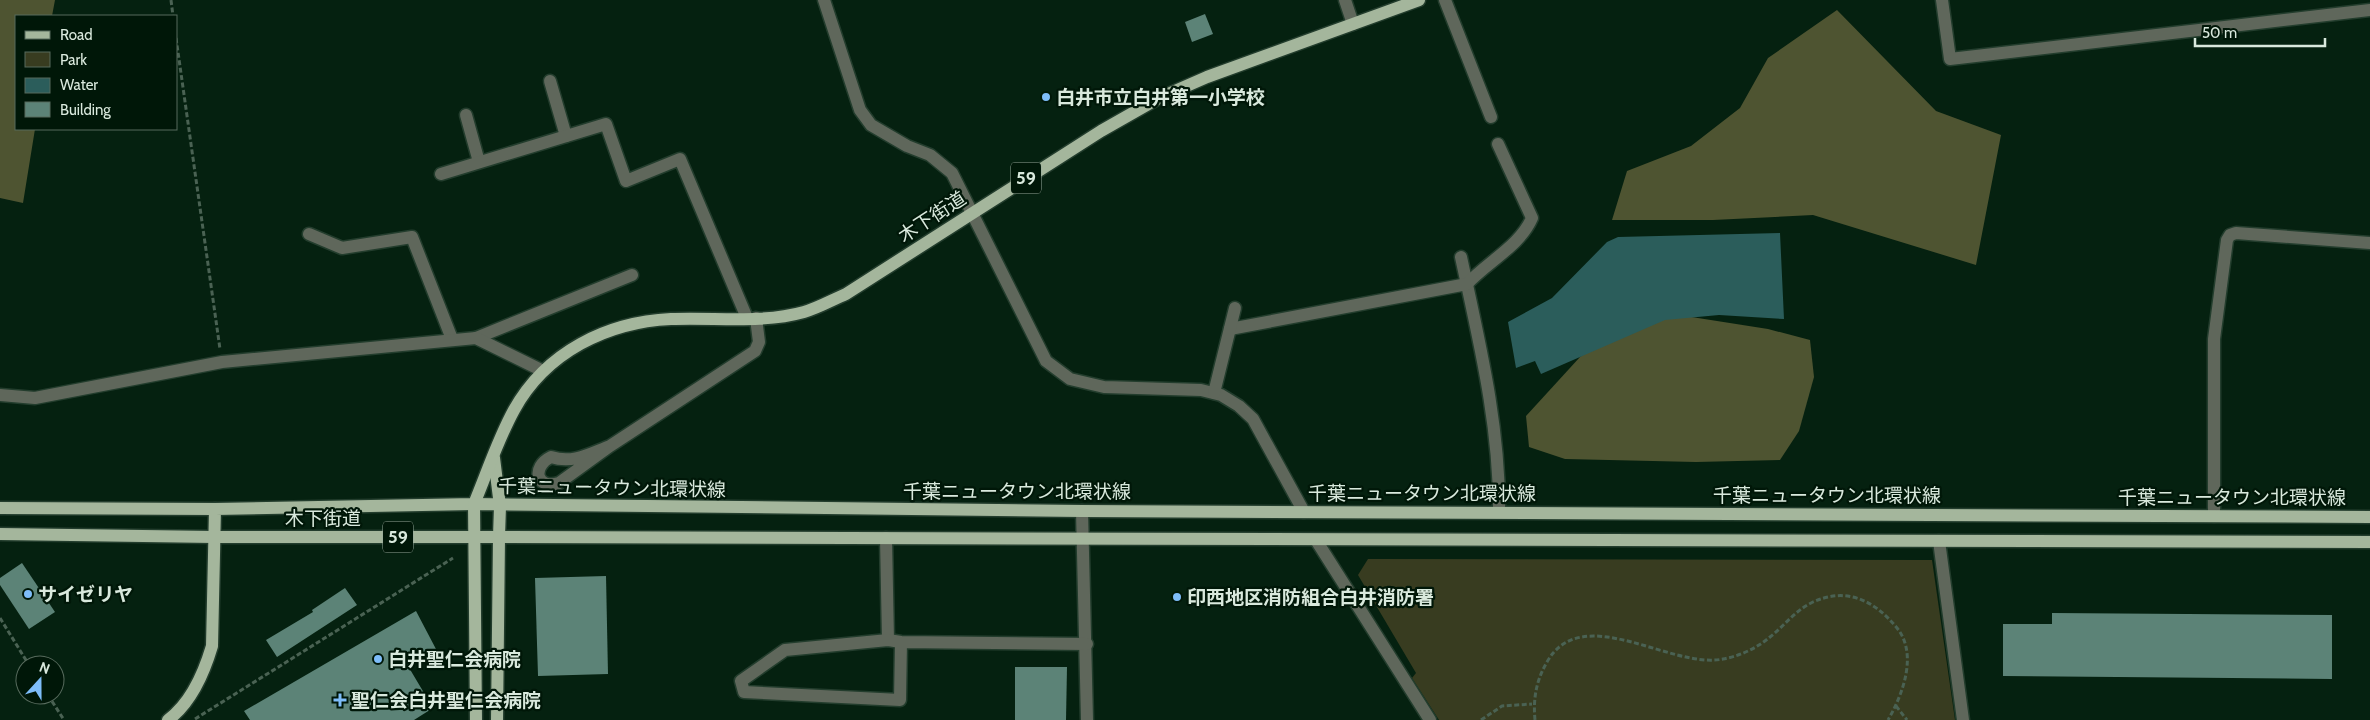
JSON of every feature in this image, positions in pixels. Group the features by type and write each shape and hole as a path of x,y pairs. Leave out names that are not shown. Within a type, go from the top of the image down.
{"main road":[{"name":"木下街道","path":"214,509 474,504 514,410 543,371 584,342 606,331 632,324 670,319 773,318 805,312 846,294 1101,131 1159,98 1207,77 1419,0"},
{"path":"493,456 500,506 497,720"},
{"name":"千葉ニュータウン北環状線","path":"474,504 500,506 1082,511 2370,517"},
{"path":"474,504 476,537 476,720"},
{"path":"0,508 214,509 212,646 206,667 192,693 168,720"},
{"path":"0,534 214,537"},
{"name":"木下街道","path":"214,537 499,537"},
{"path":"499,537 2370,542"}],"street":[{"path":"824,0 860,110 871,125 907,146 930,155 952,173 1046,361 1070,379 1104,387 1201,390 1221,394 1253,419 1304,512"},
{"path":"1346,0 1353,24"},
{"path":"1445,0 1490,118"},
{"path":"1942,0 1950,59 2370,10"},
{"path":"550,81 566,136"},
{"path":"466,115 479,162"},
{"path":"441,174 606,124 626,181 680,159 751,318 759,342 755,351 610,446 559,483 551,486 545,484 540,478 538,469 543,461 551,457 562,460 575,460 610,446"},
{"path":"1230,328 1467,284 1478,271 1527,230 1532,218 1498,144"},
{"path":"2214,516 2214,339 2227,240 2230,235 2236,233 2370,243"},
{"path":"309,234 342,248 412,237 452,339"},
{"path":"1461,257 1488,393 1500,471 1499,512"},
{"path":"0,395 35,398 222,362 476,338 632,275"},
{"path":"1214,393 1235,308"},
{"path":"476,338 543,371"},
{"path":"1082,511 1088,720"},
{"path":"886,538 888,640"},
{"path":"1316,540 1430,720"},
{"path":"1939,542 1963,720"},
{"path":"901,642 900,700 744,692 741,681 785,650 888,640 901,642 1087,644"}],"path":[{"path":"171,0 173,15"},
{"path":"178,52 222,362"},
{"path":"195,719 453,558"},
{"path":"1535,720 1532,704 1538,682 1550,658 1568,643 1581,638 1604,636 1682,658 1712,661 1749,650 1771,636 1790,618 1810,604 1841,595 1862,599 1878,608 1890,618 1900,632 1905,645 1906,668 1901,694 1888,720"},
{"path":"0,618 23,655"},
{"path":"1481,720 1502,706 1532,704"},
{"path":"54,705 64,720"},
{"path":"1896,706 1907,720"}],"green space":[{"path":"0,0 55,0 52,15 15,15 15,130 35,130 23,203 0,198"},
{"path":"1837,10 1936,111 2001,135 1976,265 1813,215 1713,220 1612,220 1627,171 1691,146 1740,108 1768,58"},
{"path":"1647,310 1768,329 1810,340 1814,377 1799,431 1780,460 1696,462 1565,459 1529,447 1526,416 1580,357"},
{"path":"1368,559 1932,560 1955,720 1439,720 1412,678 1416,673 1358,575"}],"water":[{"path":"1780,233 1784,319 1719,315 1665,320 1541,374 1535,361 1516,368 1508,322 1552,298 1607,242 1618,237"}],"building":[{"path":"1205,14 1213,34 1192,42 1185,22"},
{"path":"22,563 55,612 29,629 0,585 0,578"},
{"path":"606,576 608,674 538,676 535,578"},
{"path":"345,588 357,605 277,657 266,640 313,612 312,610"},
{"name":"白井聖仁会病院","path":"416,611 437,651 408,666 433,708 414,720 250,720 244,711"},
{"path":"2052,613 2332,615 2332,679 2003,676 2003,624 2052,624"},
{"path":"1015,667 1067,667 1066,720 1015,720"}],"place":[{"name":"白井市立白井第一小学校","path":"1046,97"},
{"name":"サイゼリヤ","path":"28,594"},
{"name":"印西地区消防組合白井消防署","path":"1177,597"},
{"name":"白井聖仁会病院","path":"378,659"},
{"name":"聖仁会白井聖仁会病院","path":"340,700"}]}
